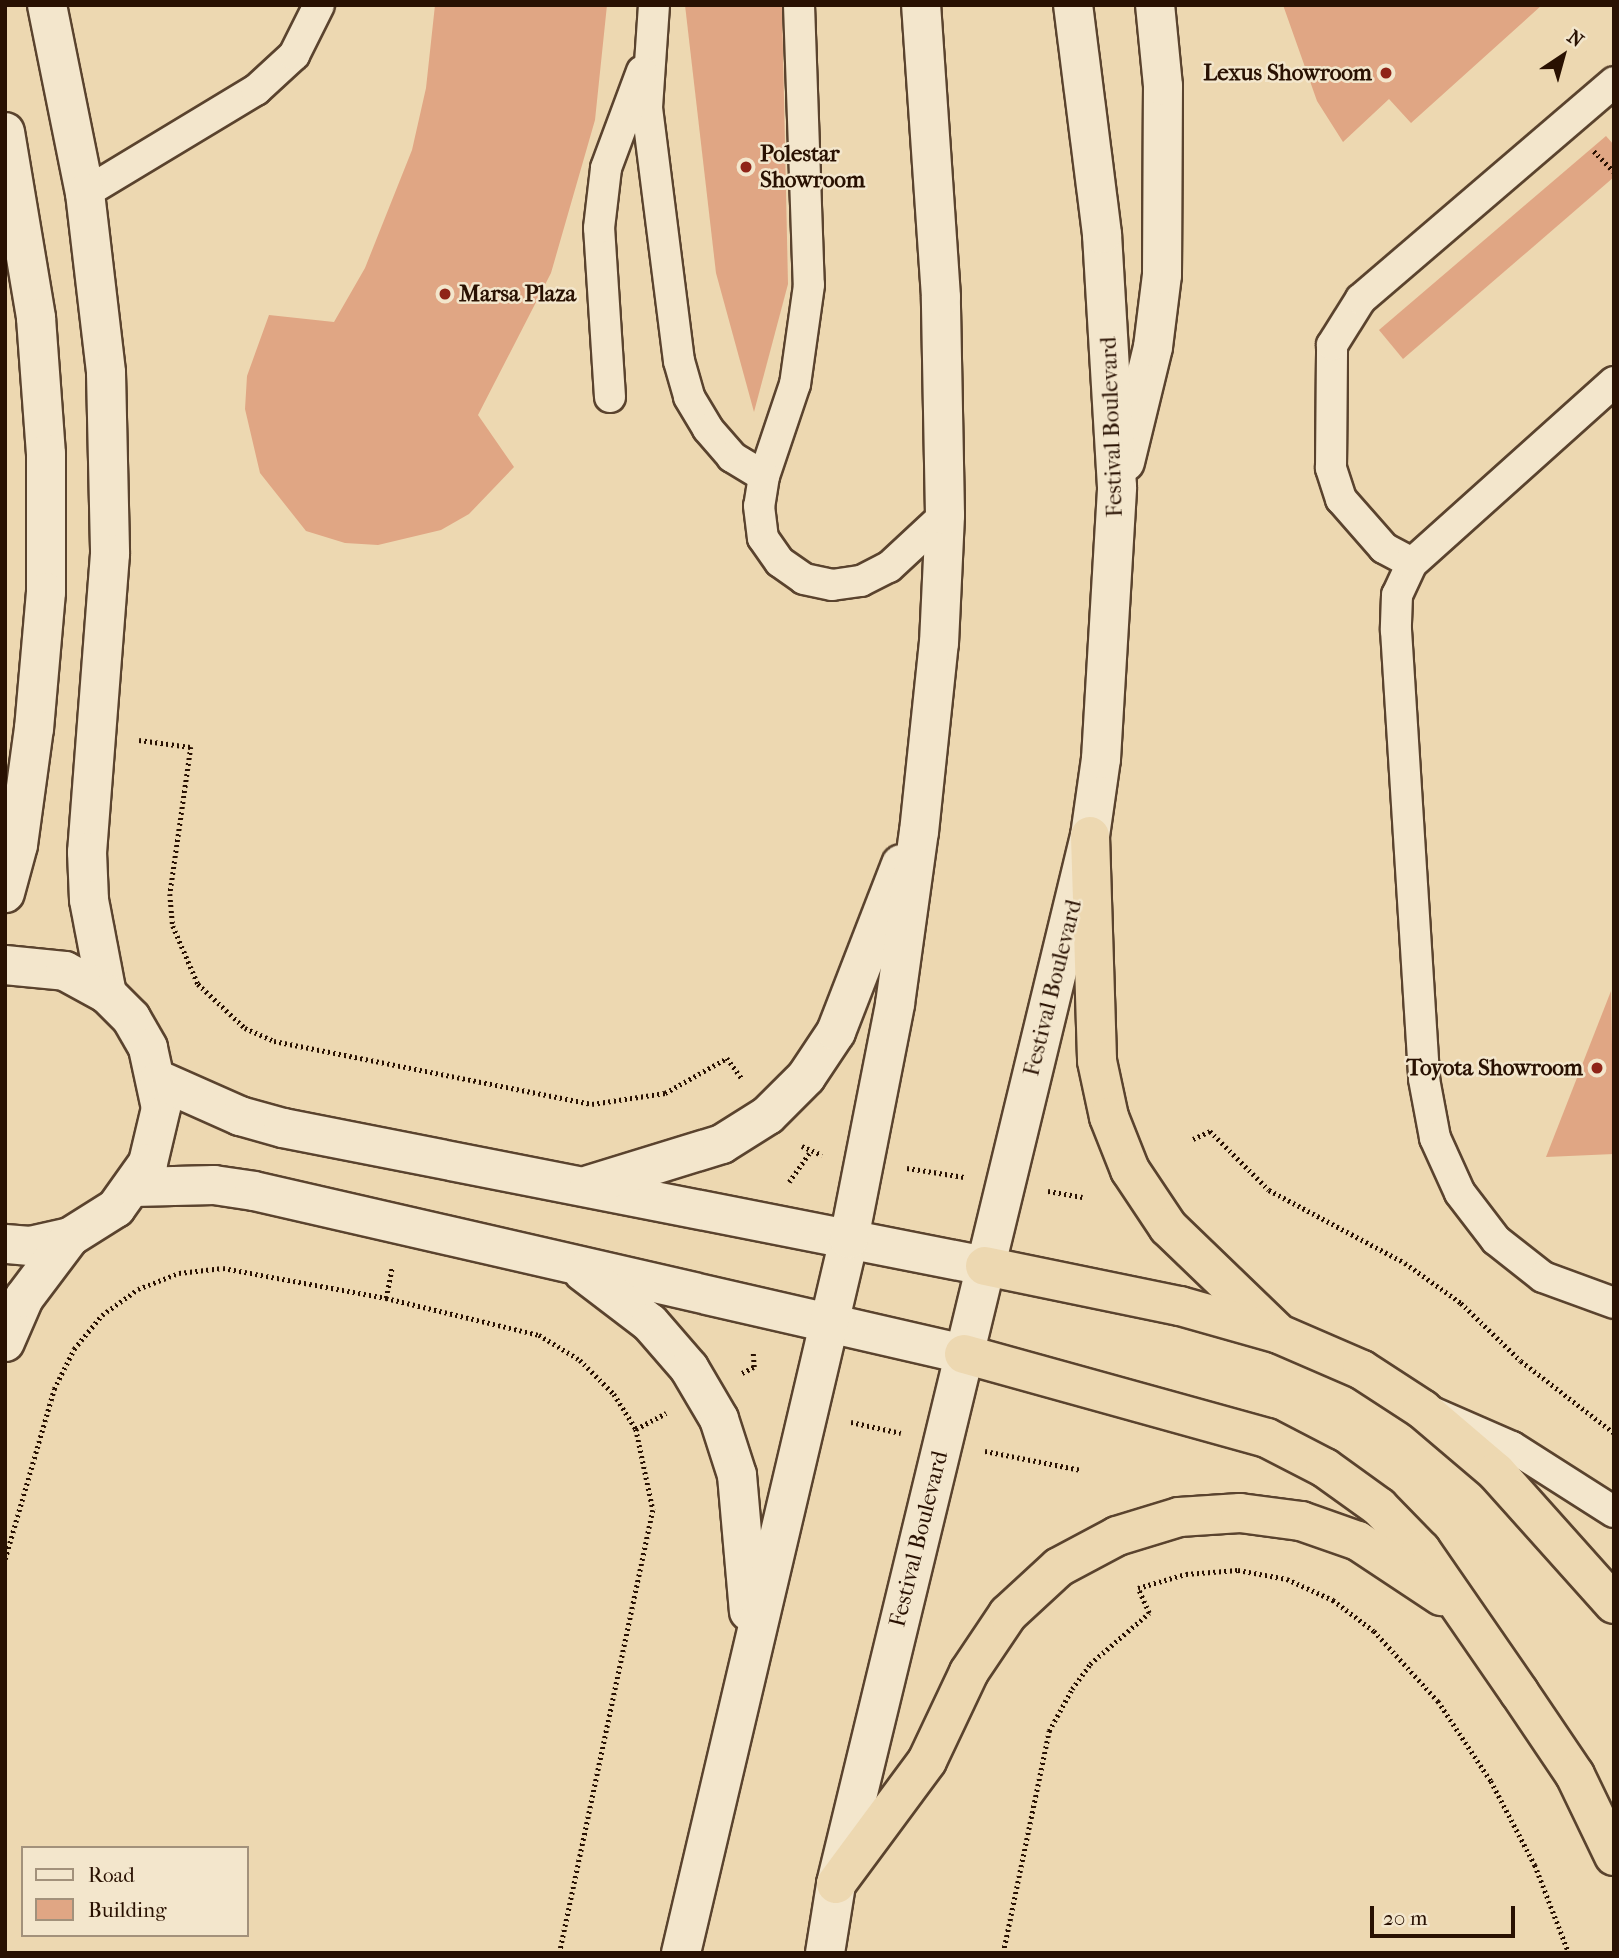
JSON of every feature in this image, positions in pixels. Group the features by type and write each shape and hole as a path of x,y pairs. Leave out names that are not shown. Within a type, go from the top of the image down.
{"highway":[{"path":"1090,836 1097,1061 1109,1117 1130,1170 1168,1227 1279,1334"},
{"path":"985,1266 1180,1306 1279,1334 1362,1370 1422,1409 1506,1482 1614,1604"},
{"path":"964,1354 1204,1417 1267,1438 1313,1462 1378,1507 1413,1542 1575,1775 1614,1856"},
{"path":"836,1884 927,1761 969,1672 1008,1614 1059,1567 1116,1536 1191,1516 1240,1513 1301,1521 1358,1541 1411,1573 1467,1617"}],"main road":[{"path":"47,5 85,192 106,373 110,554 87,852 89,900 107,994"},
{"path":"681,1953 752,1638 831,1323 849,1239 865,1161 919,832 939,643 945,515 940,284 921,5"},
{"name":"Festival Boulevard","path":"824,1953 836,1884 1090,836 1110,665 1117,487 1102,234 1073,5"},
{"path":"1117,487 1153,347 1162,275 1163,86 1155,5"},
{"path":"5,132 36,318 46,454 46,592 34,727 18,845 5,893"},
{"path":"583,1186 722,1144 768,1115 806,1077 836,1032 875,923 919,832"},
{"path":"5,965 65,971 107,994 131,1018 159,1080 158,1136 134,1187 116,1208 70,1237 30,1246 5,1244"},
{"path":"159,1080 240,1116 283,1128 985,1266"},
{"path":"134,1187 214,1185 254,1191 964,1354"},
{"path":"5,1342 24,1298 70,1237"},
{"path":"573,1264 650,1323 689,1368 719,1419 737,1475 752,1638"}],"lane":[{"path":"85,192 257,90 294,55 319,5"},
{"path":"654,5 647,108 679,362 689,397 708,429 732,457 764,476"},
{"path":"799,5 809,285 795,384 764,476 759,506 763,538 780,562 804,579 832,585 861,581 889,567 945,515"},
{"path":"610,397 599,228 606,168 649,55"},
{"path":"1412,562 1384,548 1341,499 1331,468 1332,345 1361,299 1614,82"},
{"path":"1614,382 1412,562 1397,595 1396,630 1424,1079 1435,1138 1460,1193 1496,1240 1543,1277 1614,1303"},
{"path":"1422,1409 1512,1447 1614,1512"}],"path":[{"path":"98,734 191,747 170,894 173,926 198,985 245,1028 274,1041 592,1104 665,1093 727,1058 768,1115 809,1153 1082,1197"},
{"path":"1193,1139 1210,1131 1269,1189 1405,1263 1461,1303 1521,1362 1614,1433"},
{"path":"5,1559 54,1389 74,1349 111,1308 138,1289 179,1273 223,1268 386,1298 539,1335 580,1360 614,1394 636,1429 653,1510 560,1953"},
{"path":"1003,1953 1049,1731 1090,1664 1149,1613 1138,1588 1186,1574 1238,1570 1275,1577 1333,1600 1374,1631 1438,1701 1491,1781 1535,1865 1569,1953"}],"building":[{"name":"Marsa Plaza","path":"435,5 607,5 595,120 551,273 478,415 514,467 469,514 441,530 378,545 345,543 306,531 260,473 245,409 247,376 269,315 334,322 365,268 412,150 426,88"},
{"name":"Polestar Showroom","path":"685,5 782,5 788,284 754,412 716,273"},
{"name":"Lexus Showroom","path":"1283,5 1542,5 1411,123 1389,99 1343,142 1317,101"},
{"path":"1606,136 1614,145 1614,177 1403,359 1379,330"},
{"name":"Toyota Showroom","path":"1611,991 1614,1154 1546,1157"}],"place":[{"name":"Lexus Showroom","path":"1386,73"},
{"name":"Polestar Showroom","path":"746,167"},
{"name":"Marsa Plaza","path":"445,294"},
{"name":"Toyota Showroom","path":"1597,1068"}]}
